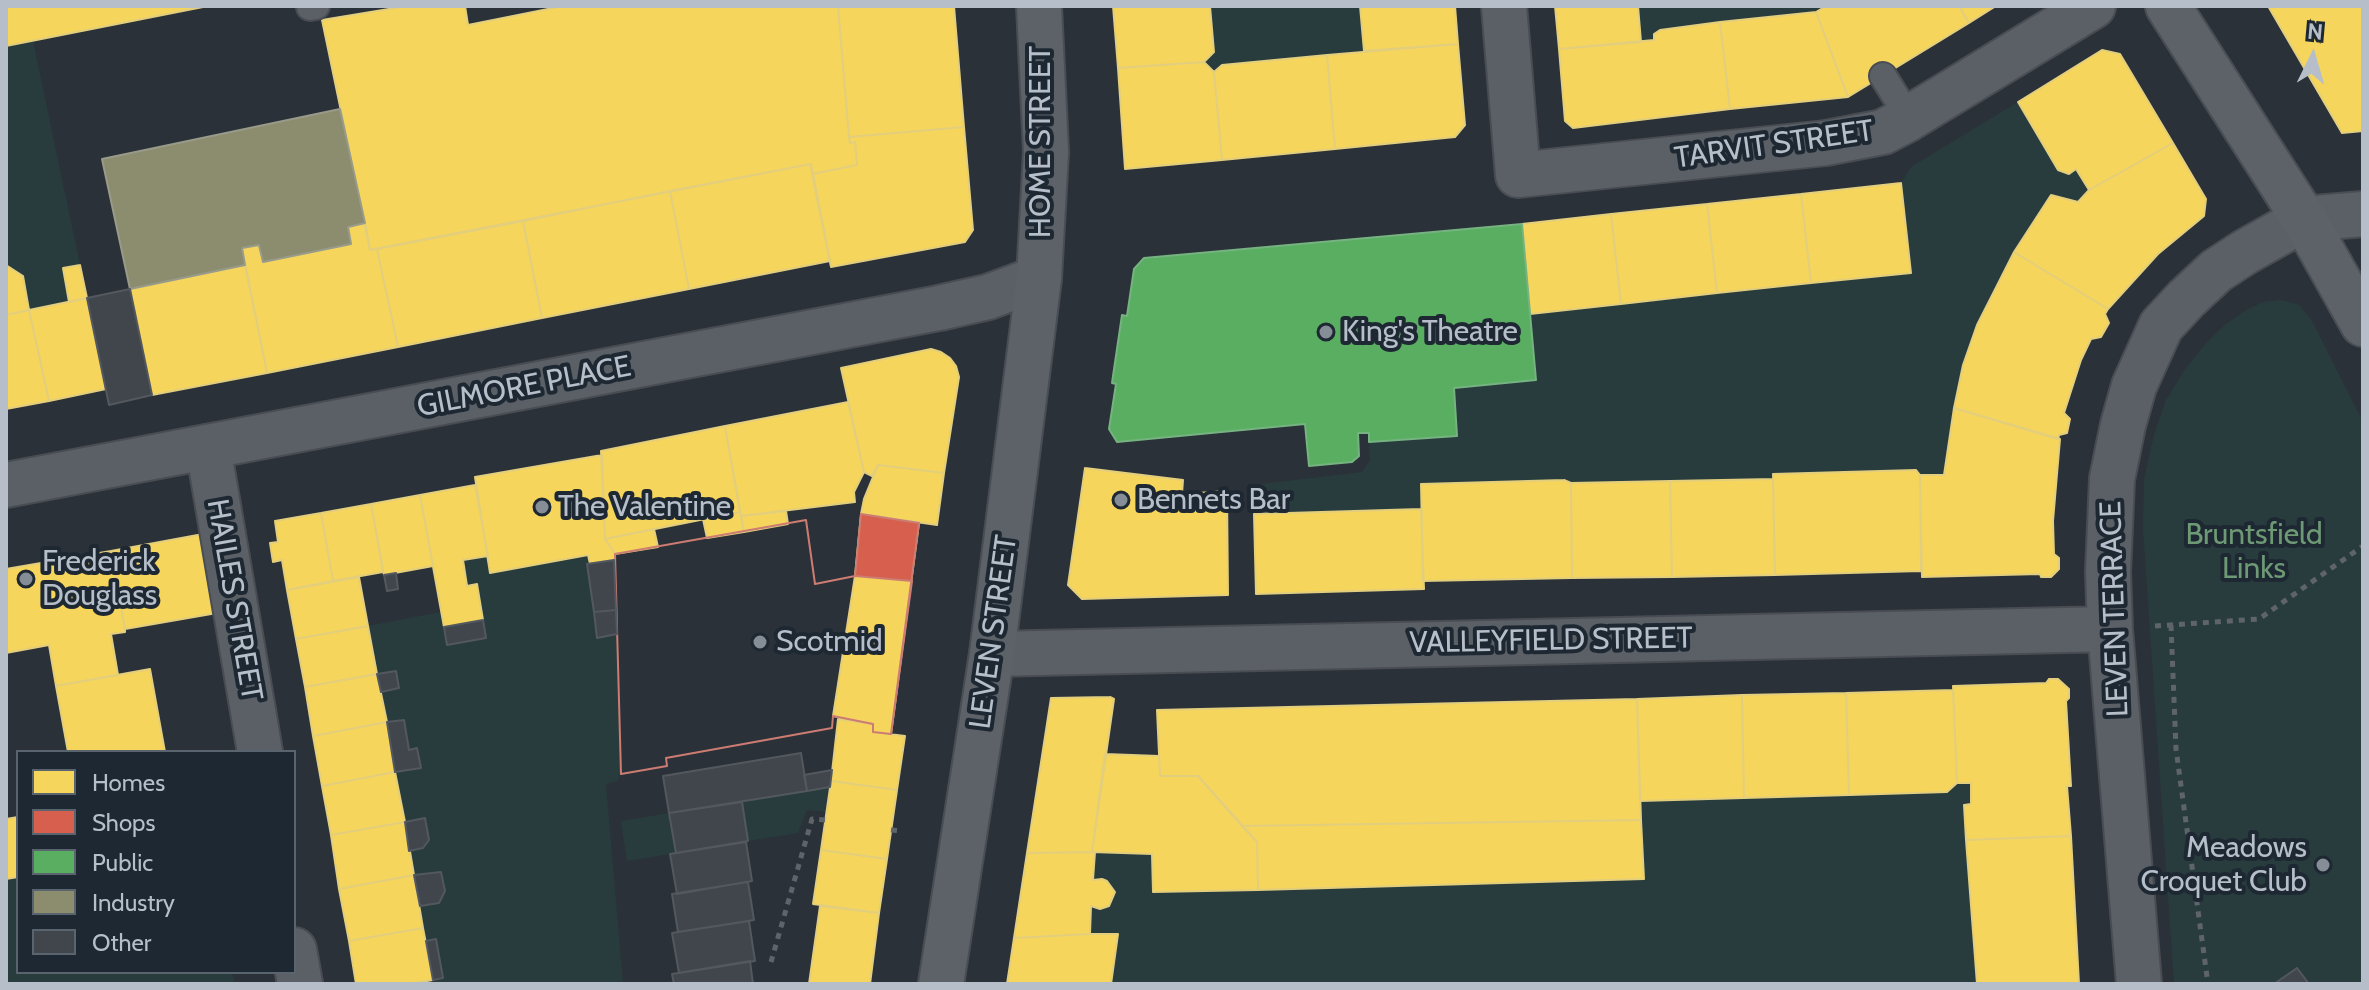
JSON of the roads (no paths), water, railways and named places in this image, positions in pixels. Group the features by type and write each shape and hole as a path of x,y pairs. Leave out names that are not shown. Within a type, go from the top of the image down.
{"main road":[{"name":"HOME STREET","path":"1039,6 1046,152 1039,278"},
{"path":"2168,6 2304,219 2363,324"},
{"name":"LEVEN STREET","path":"941,984 992,654 1039,278"}],"street":[{"name":"TARVIT STREET","path":"1504,6 1518,175 1826,143 1883,132 2093,6"},
{"path":"2304,219 2363,214"},
{"name":"LEVEN TERRACE","path":"2139,984 2110,629 2108,529 2112,479 2123,425 2134,386 2161,326 2216,271 2304,219"},
{"name":"GILMORE PLACE","path":"6,485 939,308 988,297 1039,278"},
{"name":"HAILES STREET","path":"208,447 260,750"},
{"name":"VALLEYFIELD STREET","path":"992,654 2110,629"},
{"path":"296,961 300,984"}],"lane":[{"path":"1883,76 1909,118"}],"place":[{"name":"King's Theatre","path":"1326,332"},
{"name":"Bennets Bar","path":"1121,500"},
{"name":"The Valentine","path":"542,507"},
{"name":"Frederick Douglass","path":"26,579"},
{"name":"Scotmid","path":"760,642"},
{"name":"Meadows Croquet Club","path":"2323,865"}],"park label":[{"name":"Bruntsfield Links","path":"2254,552"}]}
